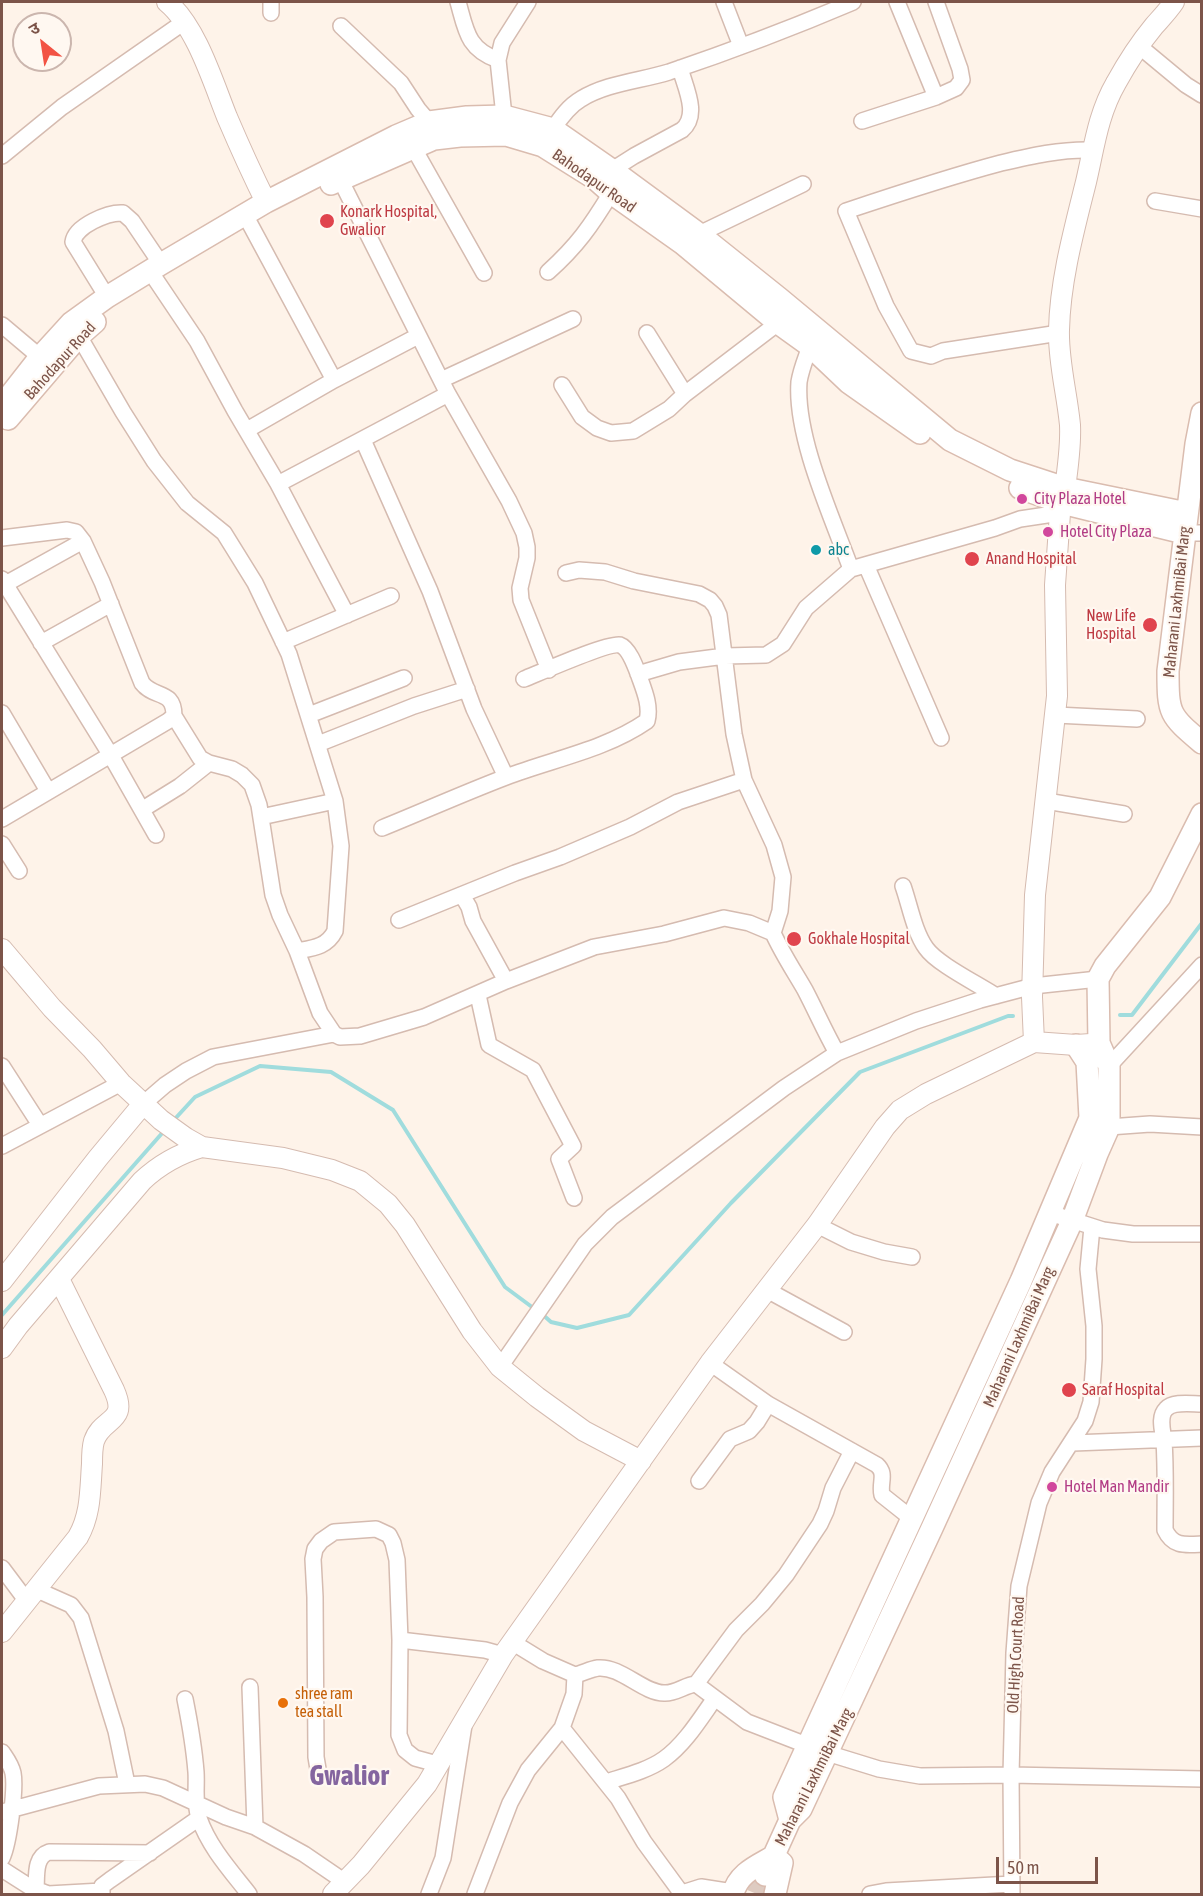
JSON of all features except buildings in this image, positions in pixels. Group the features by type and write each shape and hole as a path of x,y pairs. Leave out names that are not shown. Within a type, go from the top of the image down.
{"main road":[{"path":"2,414 8,399 40,357 71,323 108,297 158,272 266,202 396,136 429,122 467,117 504,116 553,129 699,234 950,440 1010,470 1062,501"},
{"name":"Bahodapur Road","path":"2,424 13,415 79,336 113,306 158,272 340,179 412,147 434,139 506,135 543,146 594,177 611,193 683,244 778,323 810,346 849,383 954,457 1002,481 1062,501 1191,526"},
{"name":"Maharani LaxhmiBai Marg","path":"1202,412 1196,444 1191,526 1168,670 1170,709 1178,723 1202,743"},
{"path":"1098,979 1111,958 1160,897 1202,814"},
{"name":"Maharani LaxhmiBai Marg","path":"770,1866 790,1820 801,1809 927,1539 1082,1224 1097,1154 1109,1127 1109,1066 1099,1043 1098,979"},
{"path":"790,1820 784,1797 1021,1281 1090,1118 1087,1062 1076,1045"},
{"path":"733,1893 744,1874 770,1866 779,1859 782,1863 775,1894"}],"street":[{"path":"167,2 184,22 211,71 231,125 266,202"},
{"path":"458,2 471,41 478,51 498,60"},
{"path":"504,116 498,60 502,43 528,2"},
{"path":"724,2 741,46"},
{"path":"553,129 566,111 581,99 604,89 680,68 851,2"},
{"path":"897,2 936,97"},
{"path":"861,121 936,97 956,88 962,80 936,2"},
{"path":"1034,1042 1032,945 1035,896 1056,715 1058,640 1055,585 1062,501 1069,463 1070,426 1059,333 1064,274 1104,107 1116,82 1139,46 1174,2"},
{"path":"2,156 62,107 184,22"},
{"path":"341,26 401,83 429,122"},
{"path":"1139,46 1186,85 1202,95"},
{"path":"612,170 688,125 691,118 690,105 680,68"},
{"path":"412,147 483,273"},
{"path":"1059,333 943,351 930,356 911,351 886,306 846,211 1013,160 1071,149 1092,150"},
{"path":"340,179 448,394 509,501 524,533 527,558 520,588 521,600 549,670"},
{"path":"699,234 803,184"},
{"path":"548,272 571,252 591,227 611,193"},
{"path":"1155,201 1202,209"},
{"path":"108,297 73,242 74,235 108,214 123,213 132,221 234,411 278,484 347,615"},
{"path":"250,224 334,380"},
{"path":"441,380 573,319"},
{"path":"562,385 582,417 597,428 611,433 633,431 669,409 685,394 778,323"},
{"path":"2,325 40,357"},
{"path":"647,333 685,394"},
{"path":"79,336 159,468 187,503 224,533 255,583 283,642 309,715 335,801 341,846 335,931 325,945 297,951"},
{"path":"246,429 418,336"},
{"path":"810,346 801,369 799,398 812,460 859,567 942,738"},
{"path":"278,484 448,394"},
{"path":"363,440 430,591 451,652 482,728 506,777"},
{"path":"638,674 679,662 766,654 776,650 783,644 806,608 859,567 995,528 1062,501"},
{"path":"2,538 67,530 76,532 83,541 111,604 142,682 153,693 164,695 170,701 174,709 174,716 200,758 209,763 232,769 252,785 259,805 273,895 320,1013 334,1035"},
{"path":"83,541 3,583 110,754 156,835"},
{"path":"566,573 579,570 605,572 699,594 715,606 719,615 734,734 744,780 774,845 783,877 782,904 773,933 837,1053"},
{"path":"283,642 391,596"},
{"path":"41,644 111,604"},
{"path":"382,828 443,801 596,746 647,721 648,704 638,674 626,649 621,645 613,645 524,679"},
{"path":"309,715 404,678"},
{"path":"318,744 414,706 468,689"},
{"path":"2,712 48,791"},
{"path":"1056,715 1137,719"},
{"path":"2,819 174,716"},
{"path":"142,809 180,786 209,763"},
{"path":"399,920 630,827 678,802 744,780"},
{"path":"261,818 335,801"},
{"path":"1046,801 1124,814"},
{"path":"2,844 19,871"},
{"path":"903,886 927,950 996,996"},
{"path":"462,895 473,921 506,981"},
{"path":"2,1281 98,1158 147,1108 165,1085 186,1071 213,1058 334,1035 360,1036 424,1017 506,981 594,947 664,934 724,918 749,923 773,933"},
{"path":"2,949 52,1008 122,1083 147,1108 194,1143 283,1158 332,1170 360,1181 388,1204 405,1225 472,1331 500,1367 584,1431 641,1461"},
{"path":"1109,1066 1202,965"},
{"path":"500,1367 585,1244 612,1217 784,1088 837,1053 916,1021 996,996 1033,986 1098,979"},
{"path":"478,995 489,1045 533,1070 573,1146 559,1159 574,1198"},
{"path":"6,1810 99,1786 145,1784 163,1788 226,1817 255,1827 304,1854 339,1888 427,1784 465,1716 508,1649 710,1363 817,1226 885,1127 900,1110 926,1094 1034,1042 1076,1045 1099,1043"},
{"path":"2,1066 40,1125"},
{"path":"2,1146 122,1083"},
{"path":"1109,1127 1150,1124 1202,1127"},
{"path":"2,1348 18,1326 148,1175 194,1143"},
{"path":"1050,1213 1103,1230 1133,1234 1202,1234"},
{"name":"Old High Court Road","path":"870,1894 886,1891 1012,1889 1011,1775 1014,1653 1019,1586 1039,1503 1052,1472 1085,1422 1091,1401 1094,1326 1082,1224"},
{"path":"817,1226 851,1242 884,1252 912,1257"},
{"path":"2,1632 78,1538 85,1525 89,1507 95,1438 120,1408 119,1400 59,1279"},
{"path":"766,1290 844,1332"},
{"path":"710,1363 768,1404 877,1465 882,1469 883,1475 880,1489 882,1495 911,1518"},
{"path":"699,1481 730,1439 749,1431 768,1404"},
{"path":"1202,1404 1173,1405 1163,1413 1161,1421 1164,1439 1165,1530 1174,1543 1202,1544"},
{"path":"1073,1443 1202,1438"},
{"path":"696,1684 736,1630 786,1575 820,1524 833,1488 852,1451"},
{"path":"318,1769 313,1559 315,1549 321,1541 334,1532 376,1529 389,1535 397,1560 400,1640 399,1736 405,1750 415,1758 437,1764"},
{"path":"3,1572 31,1594 71,1605 81,1618 116,1731 128,1784"},
{"path":"400,1640 485,1650 508,1649 575,1675 595,1668 603,1668 615,1671 665,1694 696,1684 747,1722 827,1753 879,1769 920,1776 1011,1775 1202,1779"},
{"path":"475,1894 510,1803 528,1770 562,1728 574,1694 575,1675"},
{"path":"250,1687 255,1827"},
{"path":"606,1782 637,1772 664,1759 678,1747 716,1698"},
{"path":"185,1700 194,1745 197,1783 195,1802 199,1818 216,1850 249,1894"},
{"path":"429,1894 443,1858 458,1775 465,1716"},
{"path":"562,1728 618,1798 644,1842 681,1894 701,1887 733,1893"},
{"path":"2,1752 10,1764 14,1790 6,1810 6,1848 2,1858"},
{"path":"2,1869 44,1893 102,1893 102,1886 199,1818"},
{"path":"44,1893 38,1861 43,1854 49,1852 150,1853"}],"waterway":[{"path":"1120,1015 1132,1015 1202,923"},
{"path":"542,1314 551,1322 577,1328 629,1315 731,1203 860,1072 1013,1016"},
{"path":"173,1121 195,1097 260,1066 331,1072 393,1110 505,1287 536,1310"},
{"path":"2,1315 164,1131"}],"tunnel":[{"path":"757,1894 765,1875"}],"place":[{"name":"Konark Hospital, Gwalior","path":"327,221"},
{"name":"City Plaza Hotel","path":"1022,499"},
{"name":"Hotel City Plaza","path":"1048,532"},
{"name":"abc","path":"816,550"},
{"name":"Anand Hospital","path":"972,559"},
{"name":"New Life Hospital","path":"1150,625"},
{"name":"Gokhale Hospital","path":"794,939"},
{"name":"Saraf Hospital","path":"1069,1390"},
{"name":"Hotel Man Mandir","path":"1052,1487"},
{"name":"shree ram tea stall","path":"283,1703"}],"district":[{"name":"Gwalior","path":"349,1776"}]}
